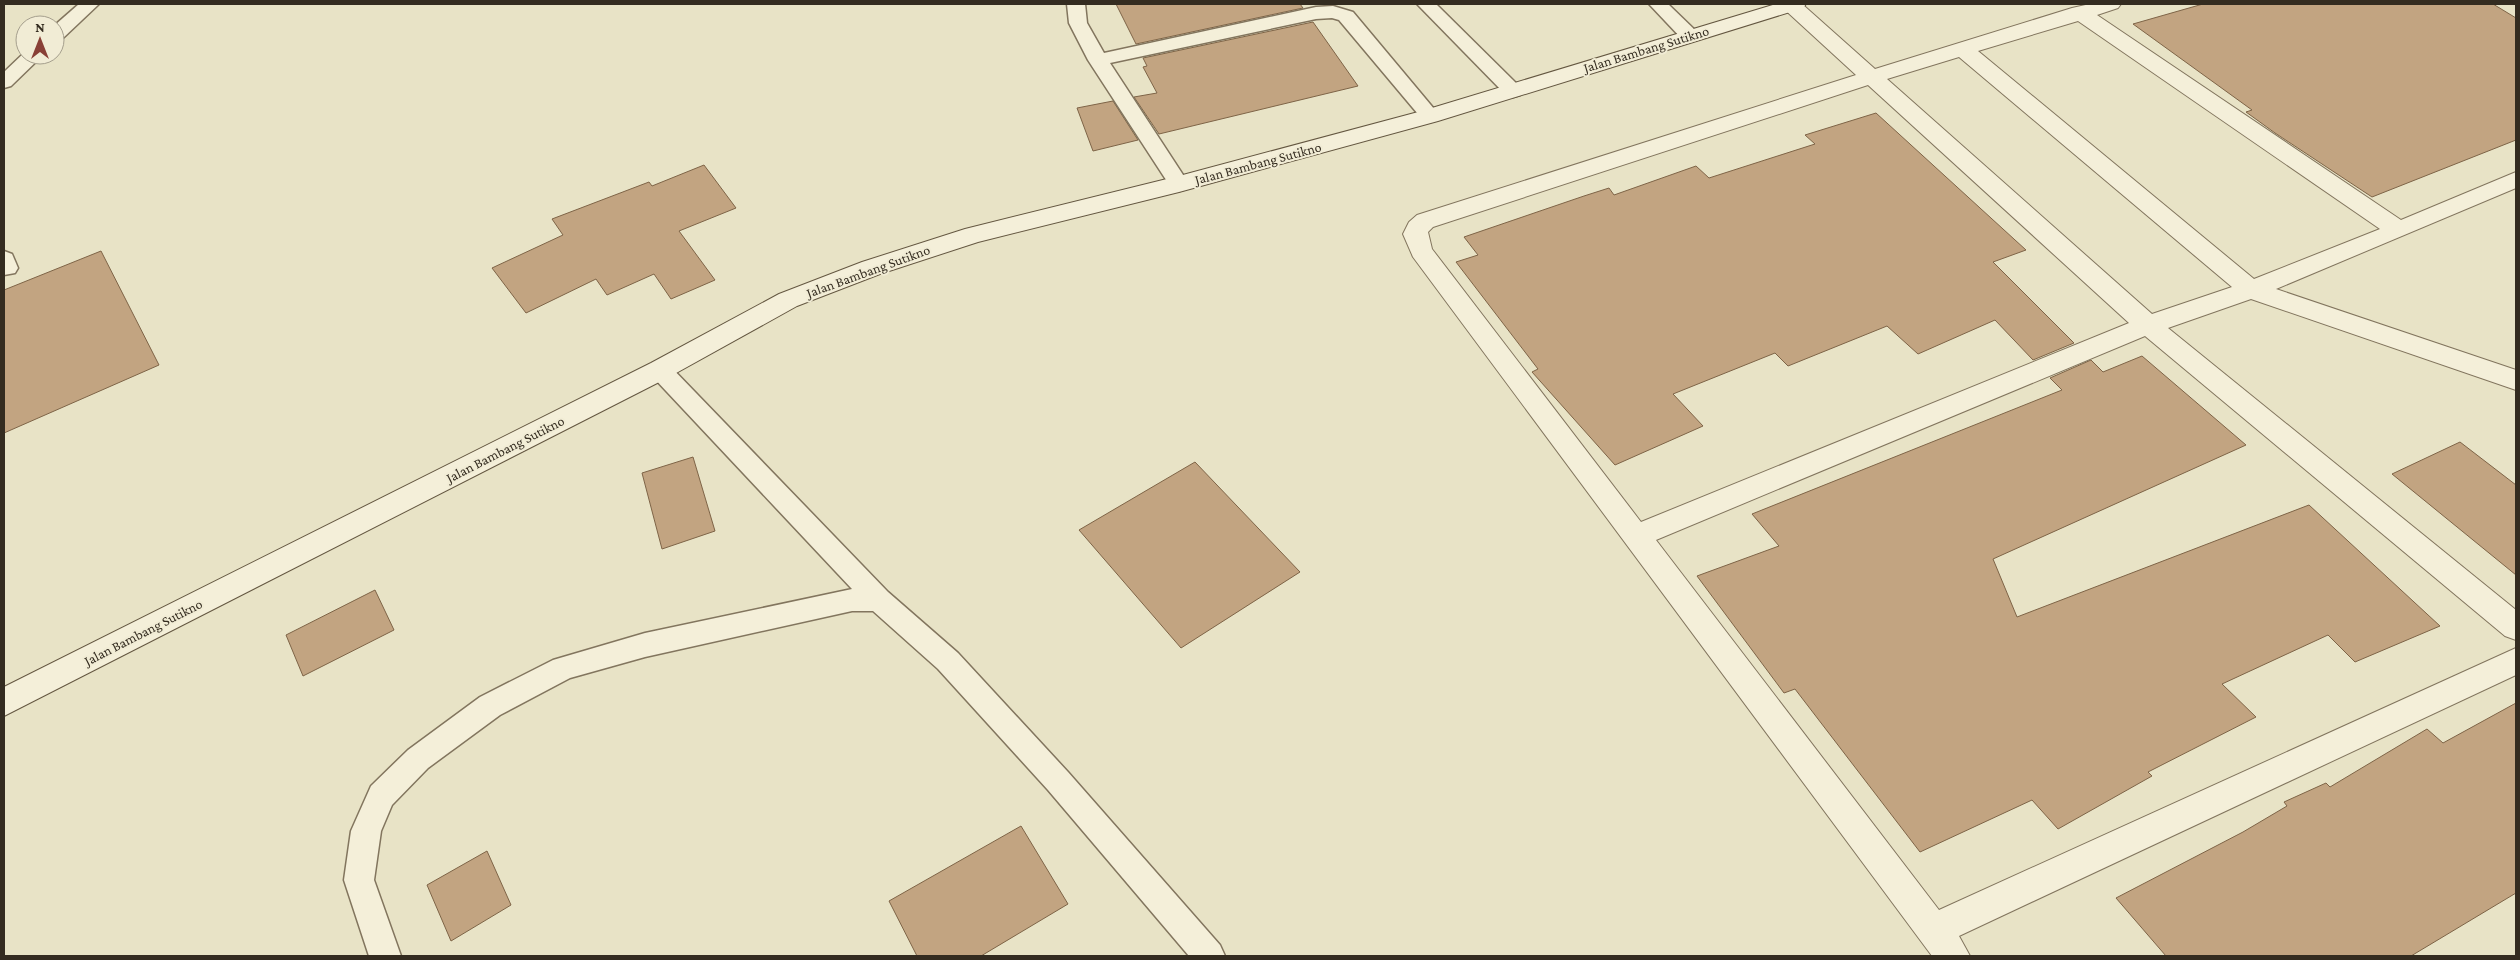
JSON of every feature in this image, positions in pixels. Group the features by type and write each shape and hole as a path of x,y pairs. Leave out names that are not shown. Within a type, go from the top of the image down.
{"street":[{"path":"1953,956 1421,251 1415,234 1417,228 1425,220 1871,77 2079,12 2111,4"},
{"name":"Jalan Bambang Sutikno","path":"4,702 660,370 788,300 871,268 973,235 1179,184 1430,116 1793,5"},
{"path":"1793,5 2148,325 2516,627"},
{"path":"2079,12 2399,230"},
{"path":"1962,49 2252,290 2516,380"},
{"path":"1636,536 2148,325 2252,290 2399,230 2516,179"},
{"path":"1934,930 2516,661"}],"lane":[{"path":"65,26 90,4"},
{"path":"1076,4 1078,23 1098,60 1179,184"},
{"path":"1426,4 1513,91"},
{"path":"1658,4 1690,36"},
{"path":"1098,60 1316,13 1333,12 1346,16 1430,116"},
{"path":"4,82 22,65"},
{"path":"660,370 879,600 954,668 1058,781 1209,956"},
{"path":"385,956 359,880 366,832 381,796 418,760 490,706 563,668 645,645 852,600 879,600"}],"building":[{"path":"1116,4 1300,4 1303,8 1136,44"},
{"path":"2203,4 2493,4 2516,18 2516,140 2372,197 2275,133 2246,112 2252,110 2133,24"},
{"path":"1313,22 1358,86 1159,134 1134,97 1157,93 1143,67 1147,66 1143,58"},
{"path":"1113,101 1138,140 1093,151 1077,108"},
{"path":"1876,113 2026,250 1993,262 2074,343 2033,360 1995,320 1918,354 1887,326 1788,366 1775,353 1673,394 1703,426 1615,465 1532,372 1538,369 1456,262 1478,255 1464,237 1609,188 1614,195 1696,166 1709,178 1815,144 1805,135"},
{"path":"704,165 736,208 679,231 715,280 671,299 654,274 607,295 596,279 526,313 492,268 563,235 552,219 649,182 652,186"},
{"path":"101,251 159,365 4,433 4,290"},
{"path":"2142,356 2246,445 1993,559 2017,617 2309,505 2440,626 2355,662 2328,635 2222,684 2256,717 2148,772 2152,776 2058,829 2032,800 1920,852 1795,689 1784,693 1697,576 1779,546 1752,514 2062,390 2050,378 2091,360 2103,372"},
{"path":"2460,442 2516,485 2516,575 2392,474"},
{"path":"693,457 715,531 662,549 642,473"},
{"path":"1195,462 1300,572 1181,648 1079,530"},
{"path":"375,590 394,630 303,676 286,635"},
{"path":"2516,703 2516,893 2411,956 2166,956 2116,898 2243,832 2287,806 2284,802 2326,783 2330,787 2427,729 2443,743"},
{"path":"1021,826 1068,904 981,956 917,956 889,901"},
{"path":"487,851 511,905 451,941 427,885"}]}
